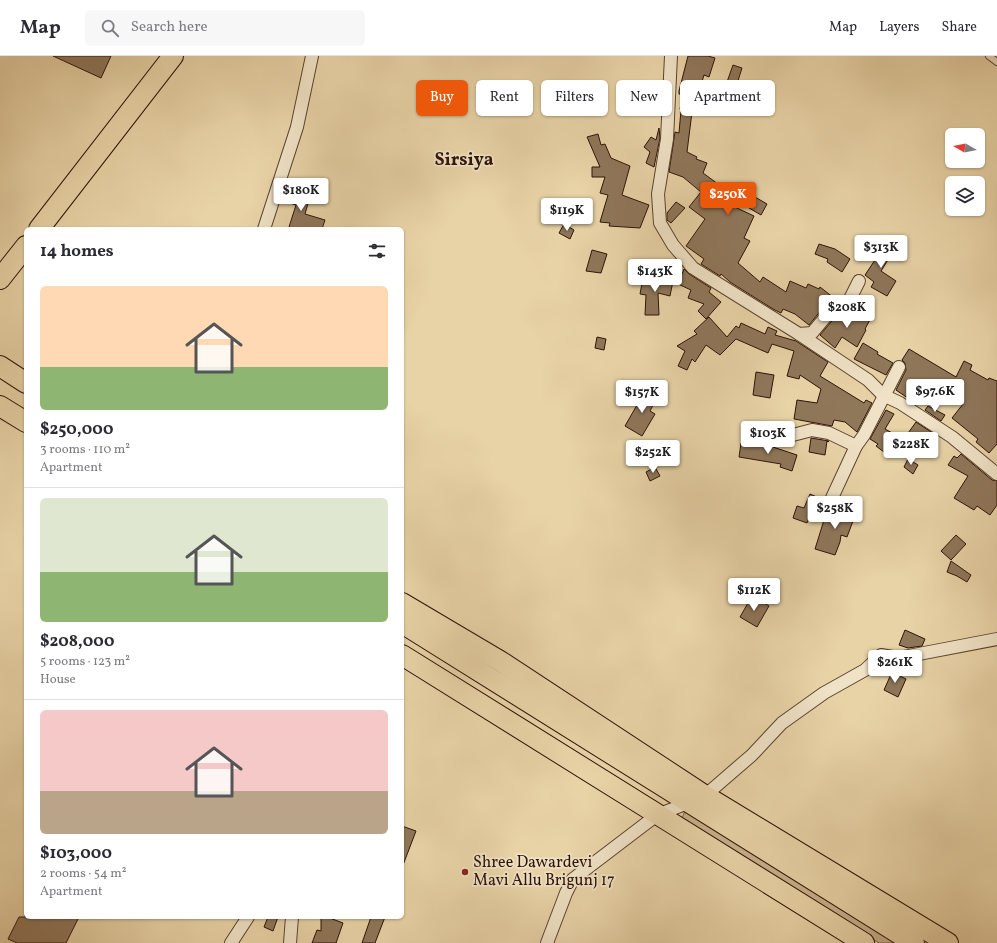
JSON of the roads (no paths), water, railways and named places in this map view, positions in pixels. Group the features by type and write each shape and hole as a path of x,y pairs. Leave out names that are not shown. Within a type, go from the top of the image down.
{"highway":[{"path":"41,227 173,56"},
{"path":"0,279 24,249"},
{"path":"0,406 24,421"},
{"path":"404,604 500,661 696,799 914,943"},
{"path":"404,624 696,799 948,943"},
{"path":"404,656 864,943"}],"street":[{"path":"265,227 297,128 312,56"},
{"path":"671,56 668,139 658,194 660,223 673,245 693,268 800,334 868,380 883,395 900,403 952,436 997,474"},
{"path":"800,334 812,333 833,308 846,305 859,281"},
{"path":"825,513 843,477 856,446 864,435 883,395 899,367"},
{"path":"785,437 812,430 829,433 856,446"},
{"path":"547,943 566,893 573,879 657,815 696,799 752,755 782,724 824,693 865,670 881,655 898,658 997,639"},
{"path":"231,943 247,919"},
{"path":"290,943 292,919"}],"lane":[{"path":"989,56 997,62"}],"place":[{"name":"Shree Dawardevi Mavi Allu Brigunj 17","path":"465,872"}],"district":[{"name":"Sirsiya","path":"464,160"}]}
